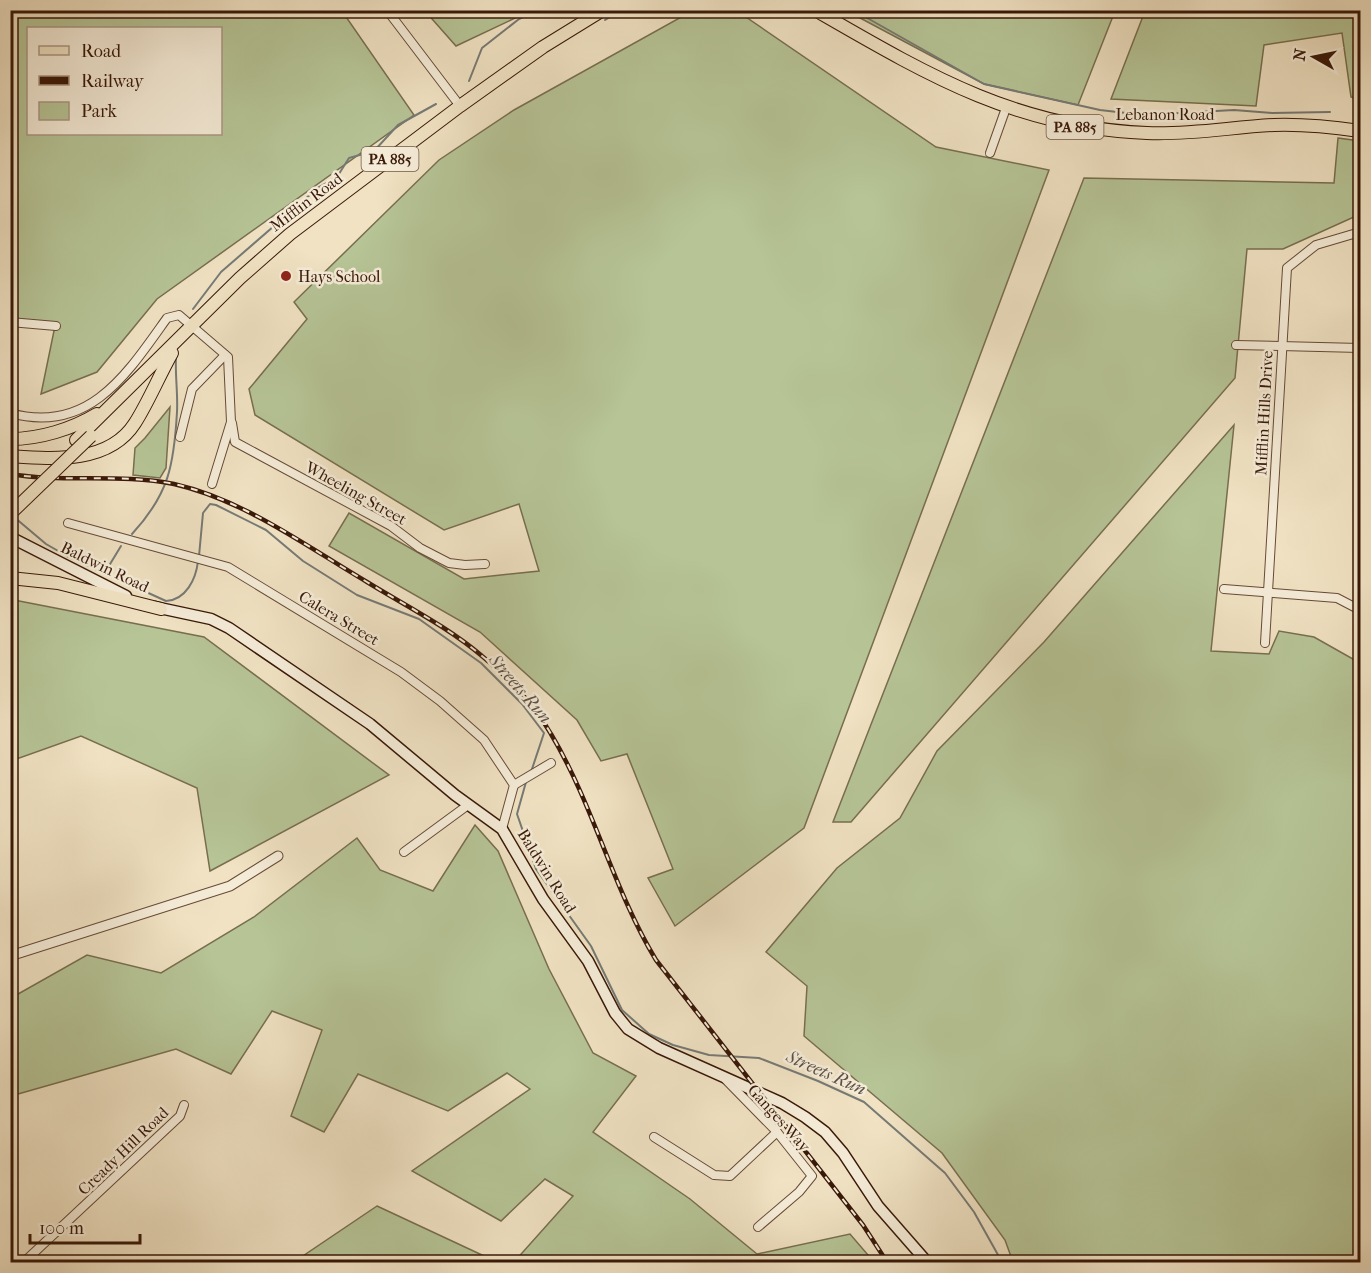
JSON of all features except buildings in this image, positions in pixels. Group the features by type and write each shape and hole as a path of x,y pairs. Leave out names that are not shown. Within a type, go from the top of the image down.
{"main road":[{"name":"Mifflin Road","path":"10,504 240,278 283,240 460,106 543,47 603,10"},
{"name":"Lebanon Road","path":"815,10 947,84 1006,108 1079,128 1150,134 1274,125 1315,126 1360,131"},
{"path":"10,456 84,456 110,447 134,425 189,330"},
{"name":"Mifflin Road","path":"10,514 91,436 163,356"},
{"path":"10,439 26,439 75,425 113,402"},
{"name":"Baldwin Road","path":"10,537 83,576 135,600 161,609 211,619 229,628 370,724 468,805 502,828 543,899 588,961 615,1013 628,1029 658,1048 782,1103 825,1132 843,1153 878,1206 927,1263"},
{"path":"10,578 58,583 161,609"}],"street":[{"path":"387,10 460,106"},
{"path":"990,153 1006,108"},
{"name":"Mifflin Hills Drive","path":"1265,643 1270,592 1281,347 1287,268 1316,245 1360,232"},
{"path":"10,413 26,418 59,417 90,405 105,394 148,348 167,318 179,315 189,330 228,357 231,422 212,484"},
{"path":"10,322 56,326"},
{"path":"1236,345 1360,348"},
{"path":"180,437 192,389 225,355"},
{"name":"Wheeling Street","path":"231,422 235,442 391,526 420,548 449,563 484,564"},
{"name":"Calera Street","path":"68,523 228,567 401,672 484,740 514,785"},
{"path":"1224,589 1337,598 1360,610"},
{"path":"502,828 514,785 551,763"},
{"path":"404,852 468,805"},
{"path":"10,956 230,886 278,856"},
{"name":"Ganges Way","path":"725,1078 777,1132 812,1176 799,1192 758,1227"},
{"name":"Cready Hill Road","path":"24,1263 180,1116 184,1105"},
{"path":"654,1137 714,1175 723,1177 730,1176 777,1132"}],"green space":[{"path":"10,11 342,11 414,115 157,299 97,372 41,394 55,326 11,322"},
{"path":"425,11 530,11 456,46"},
{"path":"692,11 737,11 936,147 1049,170 804,828 675,926 648,878 673,869 627,754 601,761 577,720 480,632 329,546 349,513 464,579 539,571 519,504 444,530 255,415 249,389 307,319 294,302 439,160 514,110"},
{"path":"847,11 1115,11 1078,105 984,84"},
{"path":"1145,11 1360,11 1360,100 1351,97 1342,33 1264,45 1256,106 1111,99"},
{"path":"1338,138 1360,141 1360,216 1283,249 1247,249 1235,378 851,822 833,822 1084,178 1334,183"},
{"path":"170,407 166,468 160,478 133,475 135,448"},
{"path":"1234,425 1211,651 1269,654 1279,631 1314,637 1360,663 1360,1262 1013,1262 1005,1240 942,1153 804,1036 807,986 766,952 837,868 900,818 937,751 1044,642"},
{"path":"10,601 204,637 389,775 210,871 197,788 81,736 11,761"},
{"path":"475,825 498,851 549,969 593,1053 636,1076 593,1132 690,1199 757,1254 850,1234 874,1262 514,1262 573,1196 545,1179 501,1221 412,1171 530,1089 507,1073 448,1111 358,1074 324,1132 291,1116 322,1030 272,1011 231,1074 176,1049 11,1096 11,998 87,955 161,973 254,917 357,838 380,870 433,891"},
{"path":"377,1206 497,1262 294,1262"}],"waterway":[{"path":"469,81 482,48 519,19 537,10"},
{"path":"605,20 622,10"},
{"path":"853,10 984,84 1100,110 1143,115 1234,110 1272,113 1330,112"},
{"path":"193,309 221,272 319,187 337,177 349,158 374,151 398,125 436,104"},
{"path":"132,534 162,492 171,463 177,412 176,357"},
{"name":"Streets Run","path":"199,556 203,513 210,504 216,505 266,530 303,561 357,595 419,619 481,663 522,704 544,733 531,772"},
{"name":"Streets Run","path":"14,517 46,544 67,556 166,601 179,597 189,587 198,561"},
{"path":"104,574 121,546"},
{"name":"Streets Run","path":"526,782 517,814 536,869 591,946 622,1010 649,1034 673,1045 709,1055 759,1058 864,1102 945,1173 974,1212 1002,1262"}],"railway":[{"path":"10,474 51,478 133,479 174,484 200,491 274,526 426,617 469,645 492,664 529,702 566,761 628,905 656,960 863,1225 887,1262"}],"place":[{"name":"Hays School","path":"286,276"}]}
